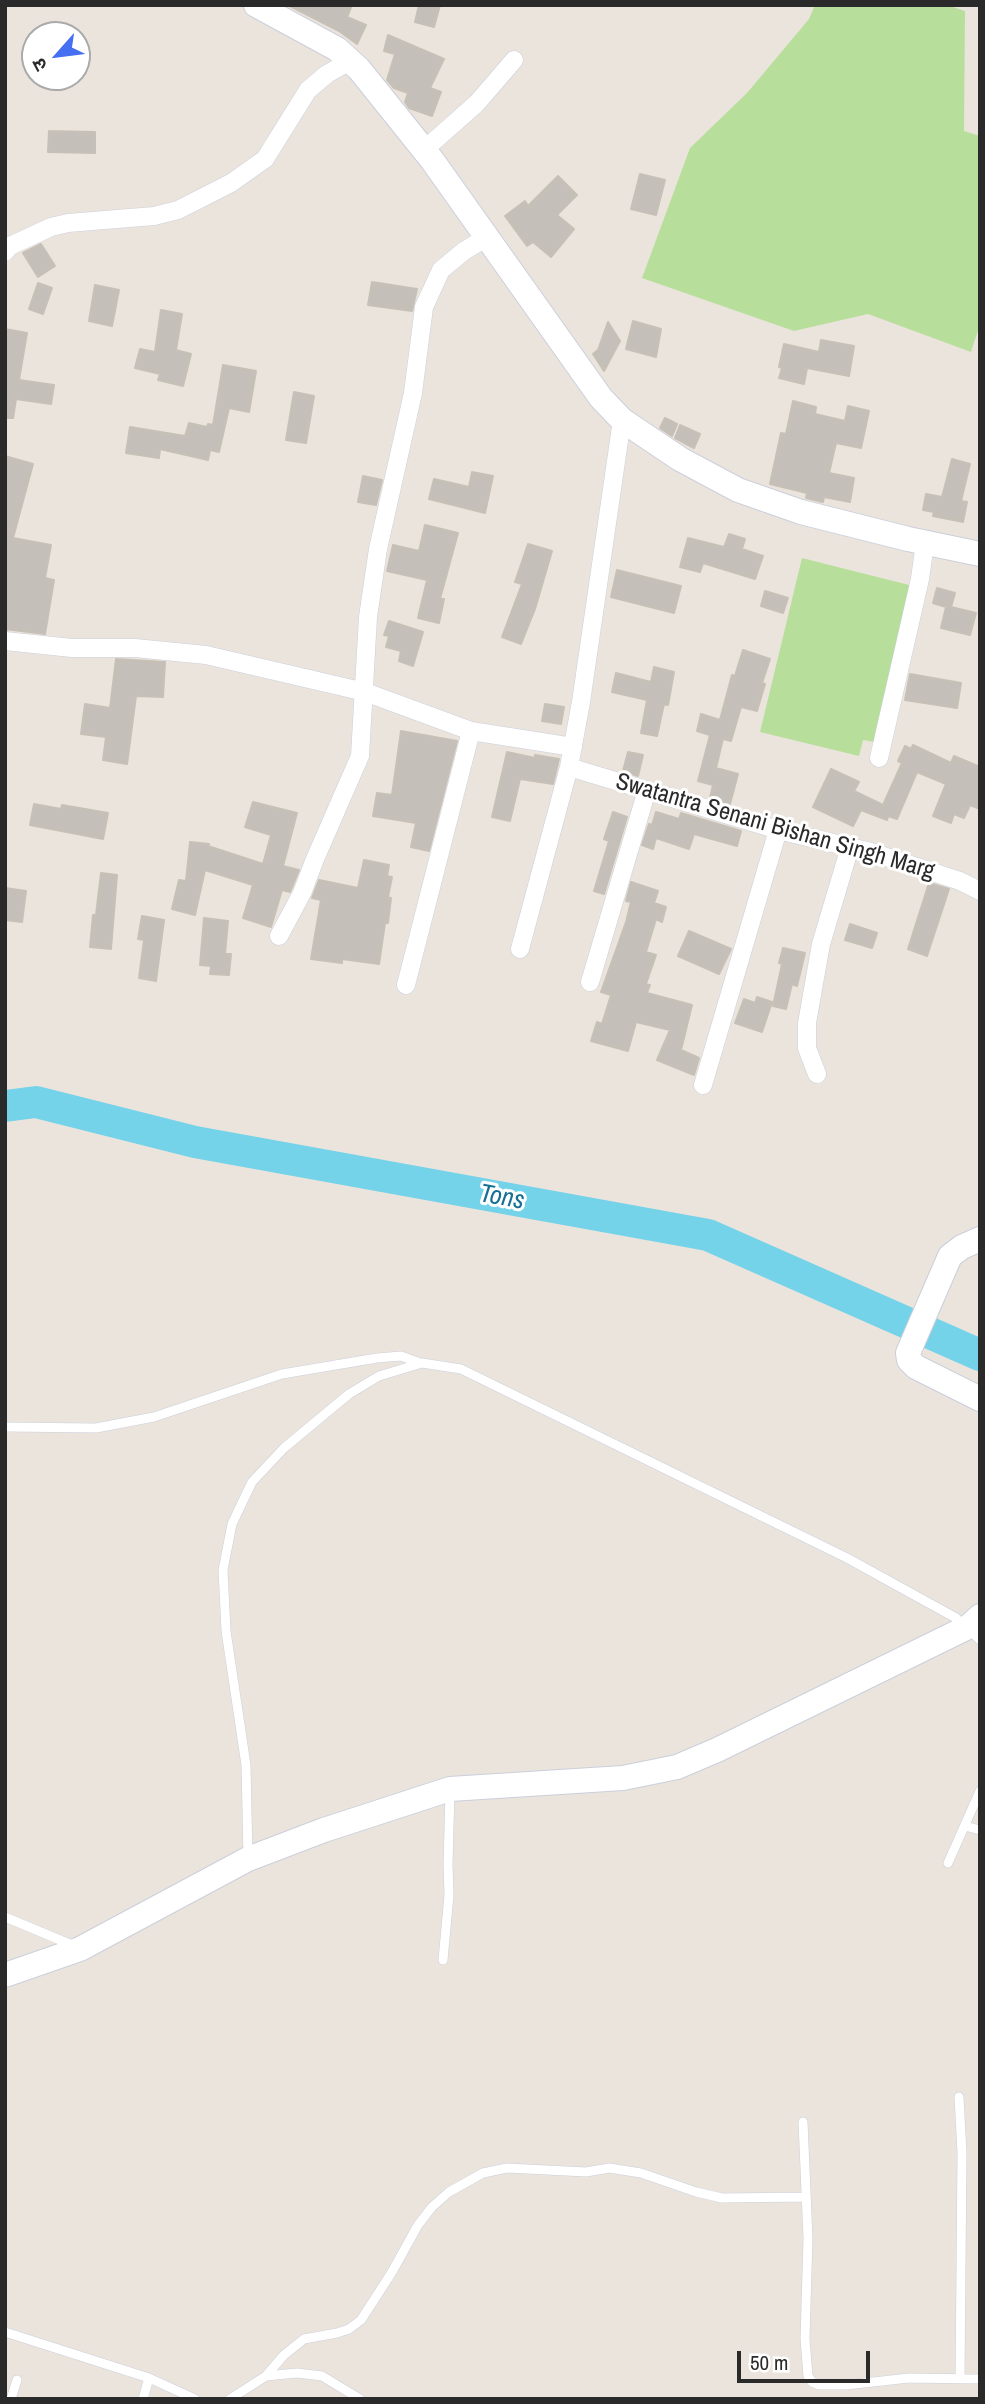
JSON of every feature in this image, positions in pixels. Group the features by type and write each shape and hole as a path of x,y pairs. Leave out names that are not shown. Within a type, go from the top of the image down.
{"street":[{"path":"256,5 337,50 350,61 424,150 601,398 622,420 680,459 738,490 801,512 980,554"},
{"path":"424,150 477,103 514,60"},
{"path":"7,248 51,227 68,223 155,216 178,211 230,183 265,159 309,90 327,74 350,61"},
{"path":"279,936 302,893 356,769 363,737 368,617 376,562 413,393 424,307 441,270 487,237"},
{"path":"520,949 569,767 582,702 622,420"},
{"path":"879,758 920,579 925,543"},
{"path":"5,641 72,648 135,648 206,655 365,692 471,731 573,747"},
{"path":"406,985 471,731"},
{"name":"Swatantra Senani Bishan Singh Marg","path":"569,767 778,830 926,869 980,891"},
{"path":"590,982 647,790"},
{"path":"703,1085 778,830"},
{"path":"817,1074 807,1048 807,1023 821,944 850,847"},
{"path":"980,1240 962,1247 950,1256 909,1345 909,1360 916,1367 980,1399"},
{"path":"5,1975 80,1949 248,1859 324,1830 450,1789 623,1778 677,1767 976,1628"}],"lane":[{"path":"5,1427 96,1427 154,1417 282,1374 401,1356 422,1363 461,1369 490,1382 847,1558 976,1628"},
{"path":"248,1859 246,1765 226,1631 223,1570 232,1524 252,1482 322,1414 379,1376 422,1363"},
{"path":"443,1961 449,1895 450,1789"},
{"path":"948,1863 980,1791"},
{"path":"965,1826 980,1830"},
{"path":"5,1917 80,1949"},
{"path":"959,2097 962,2153 960,2379"},
{"path":"803,2122 806,2197 805,2369 812,2382 819,2385 846,2385 909,2378 980,2379"},
{"path":"230,2399 266,2376 284,2355 304,2339 349,2329 361,2320 418,2225 432,2207 449,2192 483,2173 507,2168 586,2172 609,2168 641,2173 722,2198 806,2197"},
{"path":"5,2332 149,2378 195,2399"},
{"path":"266,2376 297,2373 322,2376 360,2399"},
{"path":"144,2399 149,2378"},
{"path":"10,2399 17,2380"}],"green space":[{"path":"815,5 947,5 965,11 964,131 980,136 980,324 971,352 868,314 794,331 642,278 690,148 747,93 809,19"},
{"path":"802,558 913,586 875,742 863,740 859,756 760,732"}],"building":[{"path":"288,5 352,5 347,17 366,25 357,44 339,31"},
{"path":"419,5 440,5 434,27 415,22"},
{"path":"388,35 444,59 430,88 441,92 432,116 409,108 405,102 408,93 394,88 387,80 395,54 384,51"},
{"path":"49,131 95,132 95,153 48,152"},
{"path":"640,174 665,180 656,215 631,209"},
{"path":"558,176 577,195 557,215 574,229 551,257 533,242 527,246 505,216 525,201 528,206"},
{"path":"41,244 55,266 38,277 23,253"},
{"path":"372,282 417,289 412,311 368,305"},
{"path":"38,283 52,288 43,314 29,309"},
{"path":"95,285 119,290 112,326 89,321"},
{"path":"161,310 182,314 176,350 191,354 183,386 158,380 160,374 135,368 140,349 155,352"},
{"path":"633,321 661,329 656,357 626,349"},
{"path":"608,322 620,341 604,371 593,354 598,350"},
{"path":"5,329 27,333 19,380 54,385 51,404 16,399 13,418 5,418"},
{"path":"821,340 854,346 849,376 807,368 804,384 779,378 784,344 819,352"},
{"path":"223,365 256,371 249,412 229,408 219,452 210,450 208,460 160,449 159,458 126,453 130,427 185,436 189,423 207,427 208,424 213,425"},
{"path":"294,392 314,396 306,443 286,440"},
{"path":"793,401 816,407 815,414 845,421 848,406 869,411 861,448 836,443 829,473 854,478 850,502 824,497 823,502 806,498 807,493 770,484 781,433 786,434"},
{"path":"665,418 677,424 672,436 660,428"},
{"path":"680,425 700,434 694,448 675,438"},
{"path":"5,456 33,464 13,538 51,545 45,578 54,580 45,634 5,629"},
{"path":"952,459 970,464 961,501 967,502 963,522 933,516 934,512 923,510 926,494 942,497"},
{"path":"472,472 493,476 485,513 429,499 434,479 469,487"},
{"path":"363,476 382,480 376,505 358,502"},
{"path":"425,525 458,533 440,599 444,599 439,623 418,618 427,580 387,571 393,545 419,551"},
{"path":"729,534 745,539 742,549 763,556 755,579 703,563 700,572 680,567 688,538 724,547"},
{"path":"528,544 552,551 535,609 521,644 502,637 522,584 515,582"},
{"path":"617,570 681,586 674,613 611,597"},
{"path":"937,588 955,593 951,607 976,613 970,635 941,628 946,607 933,603"},
{"path":"765,591 788,598 783,613 761,606"},
{"path":"389,621 423,632 413,666 399,661 401,651 386,647 389,636 384,635"},
{"path":"743,650 770,659 757,711 741,707 731,741 723,739 716,768 738,774 730,804 710,798 713,785 698,781 710,735 697,731 701,714 720,720 732,675 735,676"},
{"path":"116,659 165,662 163,697 136,696 127,764 103,760 106,737 81,734 85,704 110,708"},
{"path":"654,667 674,672 668,705 664,704 657,736 641,733 647,700 612,692 616,673 651,682"},
{"path":"910,674 961,683 957,708 905,700"},
{"path":"545,704 564,707 561,724 542,721"},
{"path":"401,731 457,741 429,851 411,847 416,823 373,816 377,793 392,795"},
{"path":"913,745 951,763 954,756 980,767 980,809 970,805 964,818 954,814 951,823 933,816 946,784 917,772 897,819 888,816 887,820 861,810 853,826 813,807 831,769 859,782 854,791 883,805 902,763 898,761 905,746 911,749"},
{"path":"507,752 535,758 535,755 559,759 553,784 520,779 510,821 492,817"},
{"path":"628,752 643,755 638,776 623,771"},
{"path":"253,802 297,813 283,866 299,870 290,892 282,890 271,927 243,918 253,885 205,870 195,915 172,909 179,880 186,881 190,842 209,844 208,846 263,864 271,835 245,827"},
{"path":"34,804 61,809 62,805 108,813 103,839 30,825"},
{"path":"613,812 627,817 604,894 594,891 609,841 604,839"},
{"path":"656,812 679,819 681,813 741,831 737,846 694,834 689,849 656,838 653,849 642,845"},
{"path":"364,860 389,865 387,876 392,877 388,897 391,898 388,923 385,923 379,964 342,959 342,963 311,959 321,900 312,898 319,880 358,888"},
{"path":"101,873 117,875 111,949 90,947"},
{"path":"631,882 658,891 654,903 666,907 662,922 656,919 646,952 656,955 646,984 650,985 647,993 692,1005 681,1050 699,1058 694,1075 657,1060 670,1030 636,1022 628,1051 591,1041 597,1022 602,1024 611,995 601,992 626,922 631,902 626,901"},
{"path":"929,883 949,889 927,956 908,949"},
{"path":"5,888 26,891 22,922 5,920"},
{"path":"142,916 164,920 156,981 139,978 144,940 138,939"},
{"path":"204,918 228,921 225,954 231,954 229,975 210,974 211,966 200,965"},
{"path":"850,924 877,933 872,948 845,940"},
{"path":"689,931 731,949 719,974 678,956"},
{"path":"783,948 805,953 797,986 792,984 786,1009 773,1006"},
{"path":"757,997 772,1002 762,1032 735,1023 744,999 755,1003"}],"waterway":[{"name":"Tons","path":"5,1106 36,1102 195,1142 708,1235 980,1355"}]}
